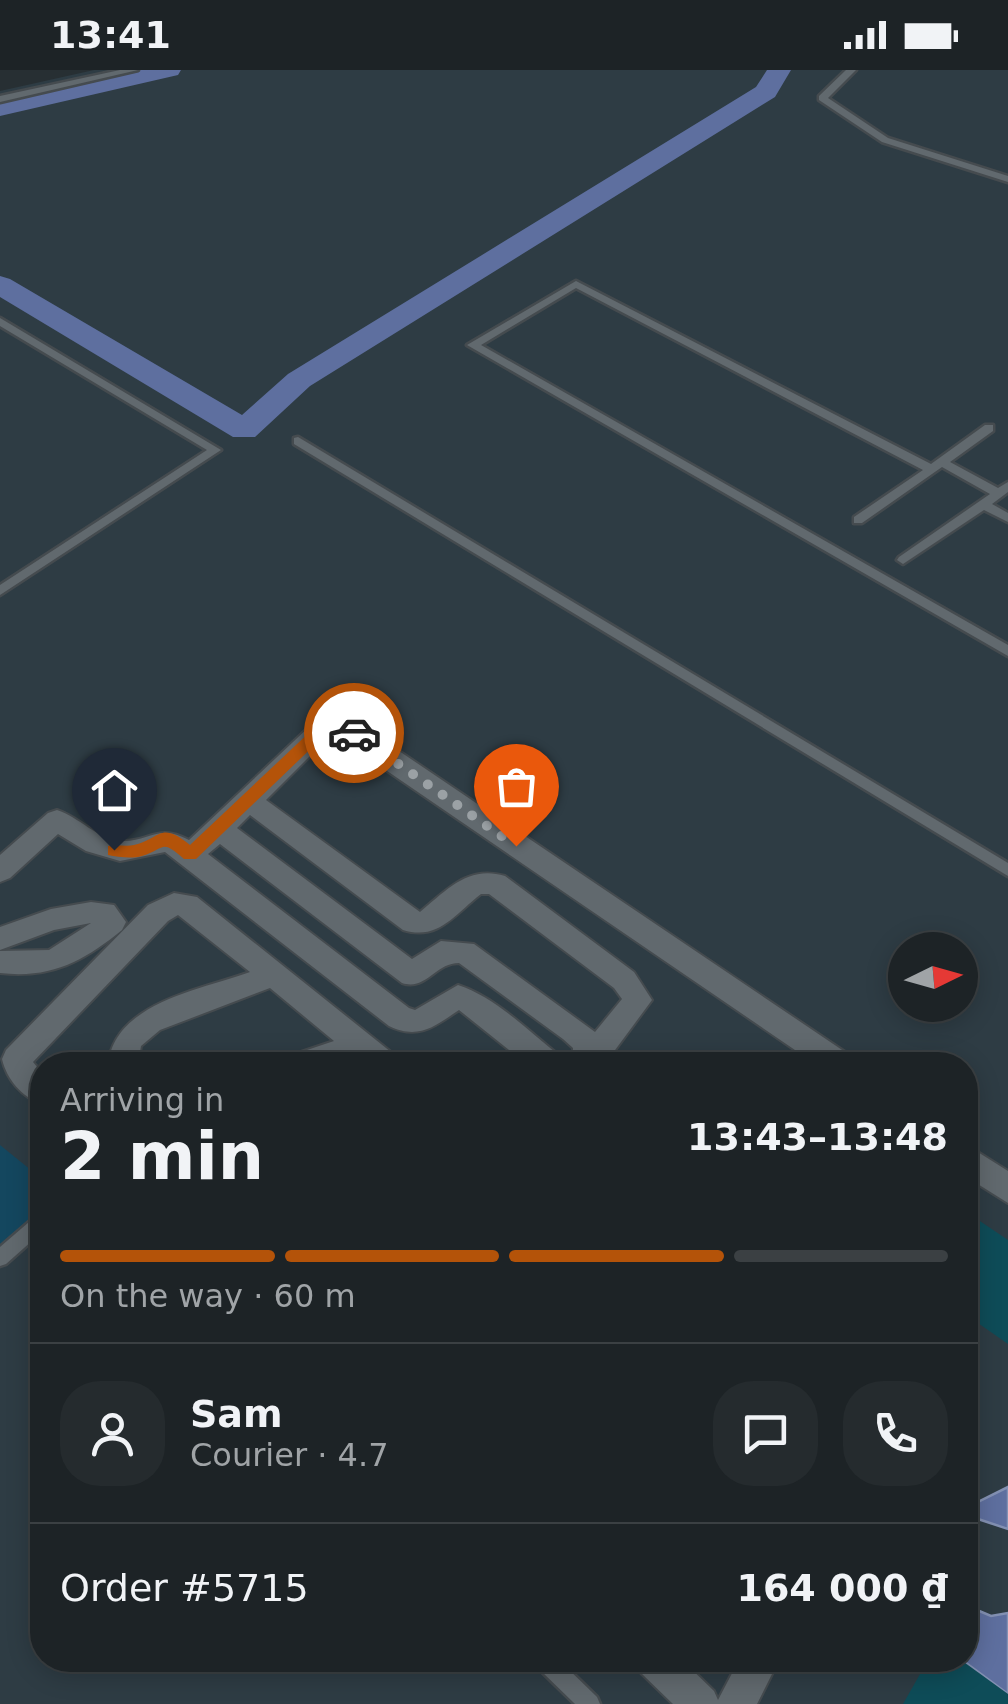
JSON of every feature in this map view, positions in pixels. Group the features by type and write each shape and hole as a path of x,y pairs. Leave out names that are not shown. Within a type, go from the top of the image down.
{"street":[{"path":"190,854 319,732 336,726 353,732 821,1052"},
{"path":"249,802 413,922 423,924 475,883 495,884 624,980 638,1000 597,1052"},
{"path":"0,871 57,820 114,850 138,851 158,839 173,840 409,1023 420,1023 444,1002 458,998 474,1004 533,1052"},
{"path":"219,828 412,975 442,952 464,952 573,1030 588,1044 588,1052"},
{"path":"30,1080 20,1071 17,1059 158,914 174,904 188,905 370,1052"},
{"path":"0,939 56,918 90,912 104,914 112,922 68,958 21,966 0,962"},
{"path":"124,1052 132,1033 150,1021 274,975"},
{"path":"337,1052 360,1044"},
{"path":"978,1167 1008,1189"},
{"path":"667,1672 701,1704"},
{"path":"736,1704 753,1672"}],"lane":[{"path":"0,99 133,70"},
{"path":"851,70 822,98 852,120 885,140 1008,178"},
{"path":"1003,490 937,466 576,284 473,346 1008,651"},
{"path":"0,321 215,450 0,591"},
{"path":"858,520 988,428"},
{"path":"298,441 1008,870"},
{"path":"903,560 1003,490"},
{"path":"983,505 1008,518"},
{"path":"0,1258 30,1232"},
{"path":"557,1672 590,1704"}],"shaded area":[{"path":"94,70 1008,70 1008,1704 0,1704 0,91"},
{"path":"0,1145 30,1169 30,1232 0,1258"},
{"path":"1008,1487 1008,1529 978,1519 978,1502"},
{"path":"978,1610 991,1616 1008,1613 1008,1694 978,1672"}],"building":[{"path":"978,1220 1008,1240 1008,1344 978,1323"},
{"path":"921,1672 978,1672 1008,1694 1008,1704 903,1704"}],"waterway":[{"path":"0,108 169,70"},
{"path":"0,285 244,430 299,380 766,92 779,70"}],"way so far":[{"path":"354,733 516,846"}],"route":[{"path":"114,850 138,851 158,839 173,840 190,854 319,732 336,726 354,733"}]}
